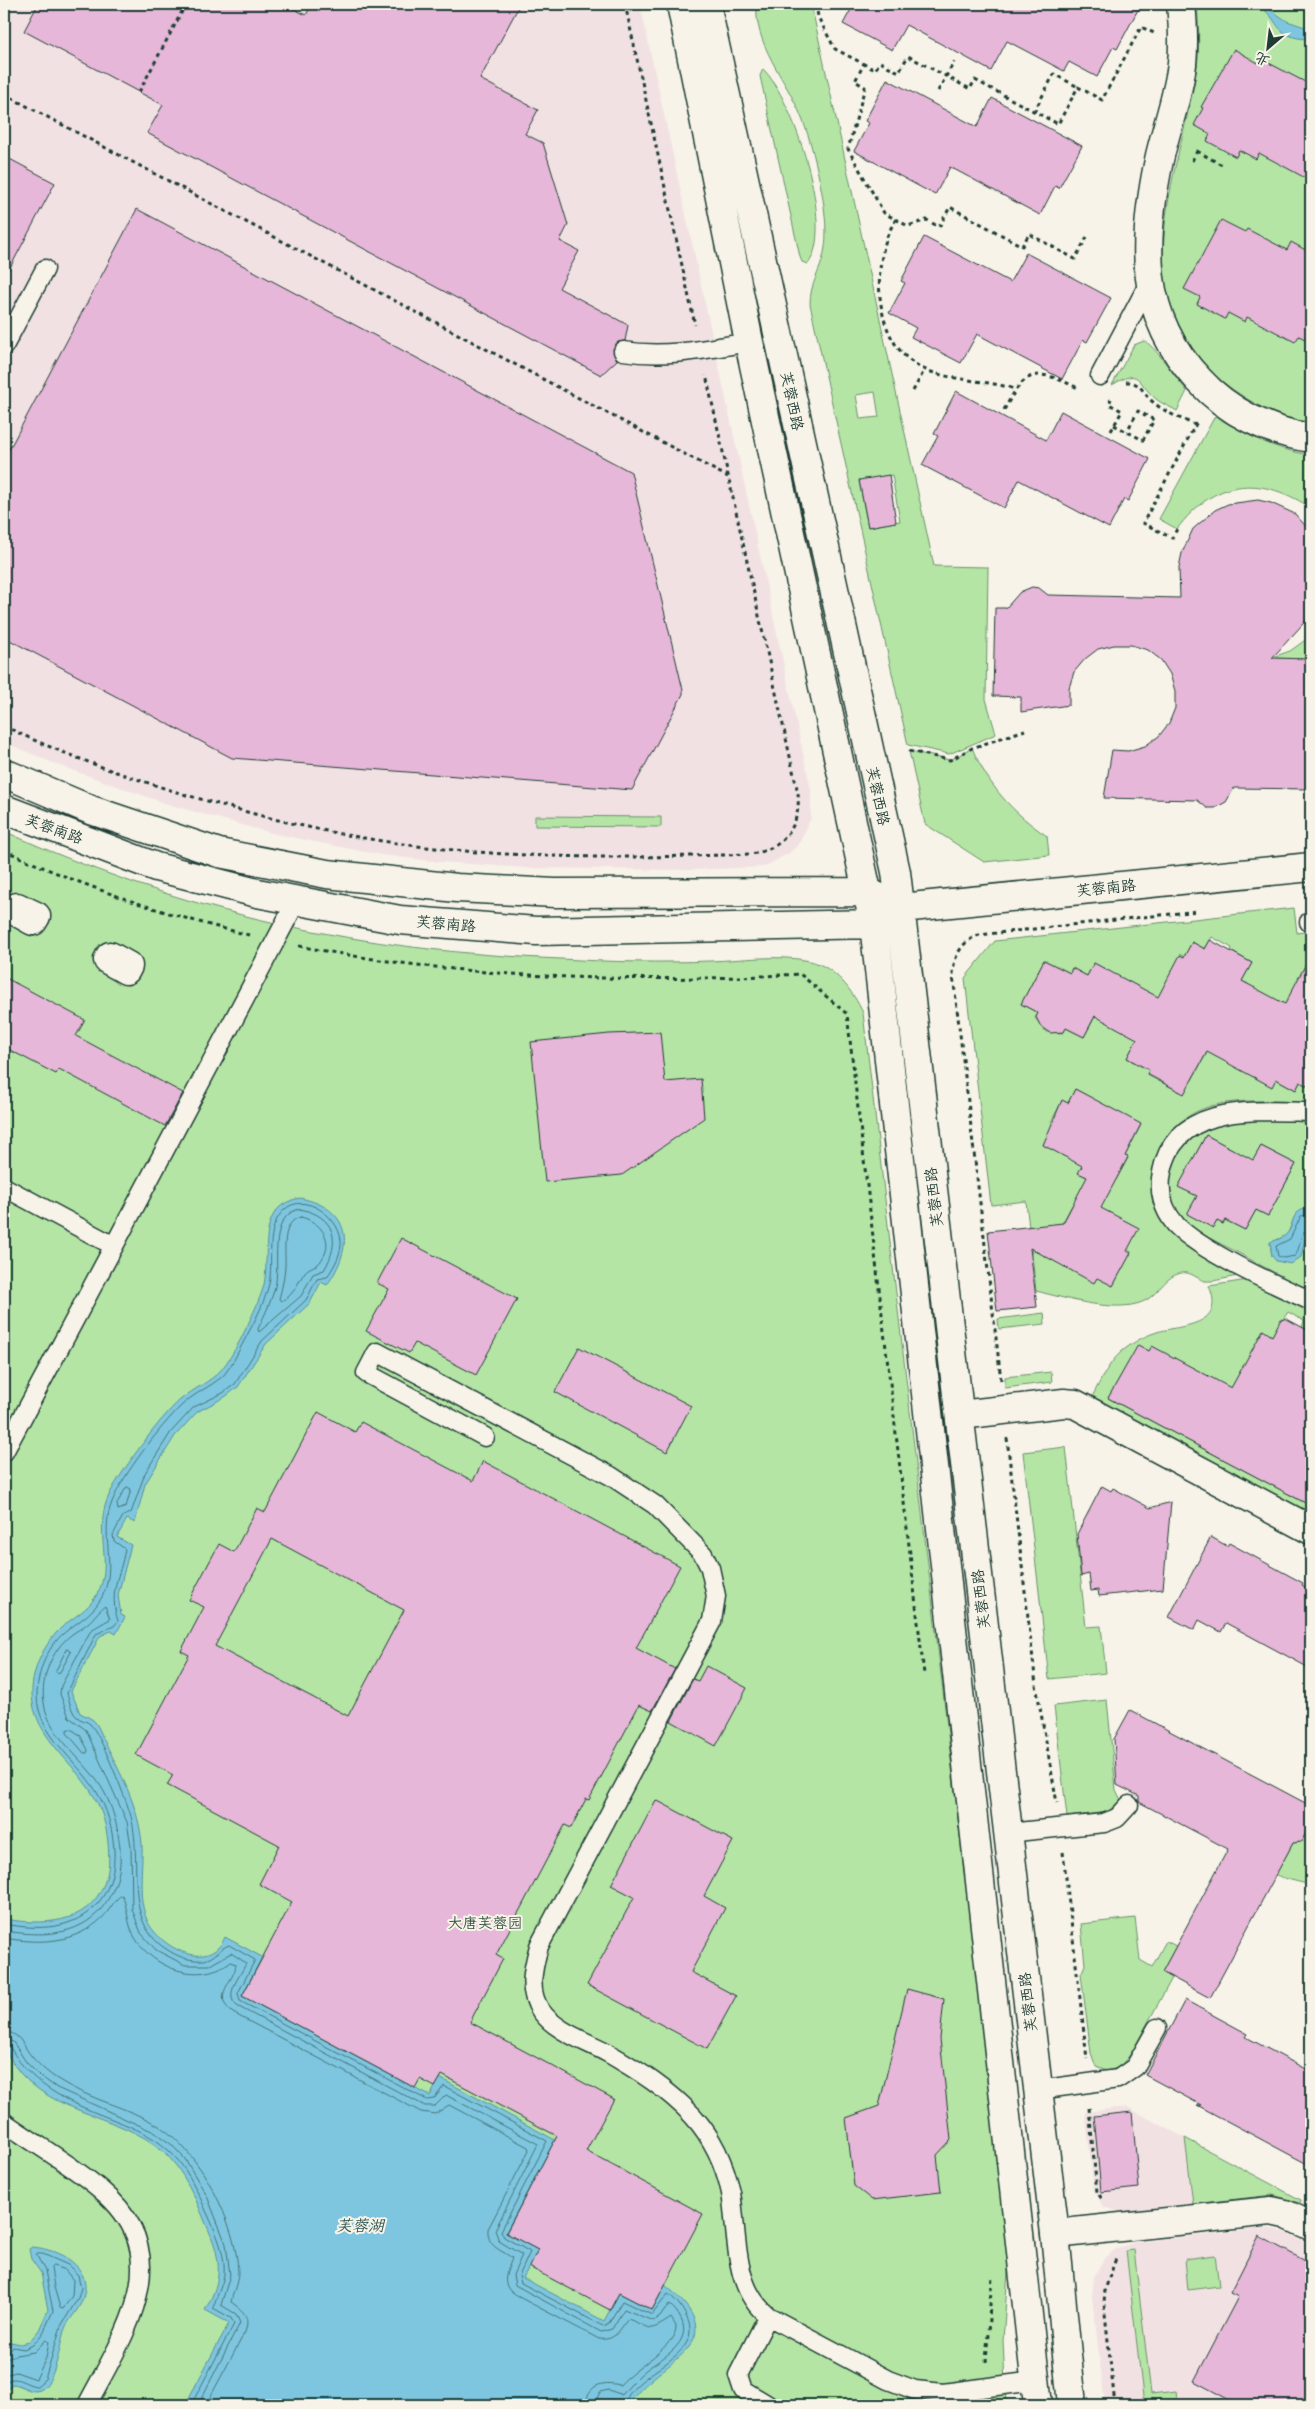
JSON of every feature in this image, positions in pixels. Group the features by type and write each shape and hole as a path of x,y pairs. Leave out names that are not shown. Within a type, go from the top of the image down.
{"main road":[{"name":"芙蓉西路","path":"681,4 749,342 874,924 1036,2393"},
{"name":"芙蓉西路","path":"706,4 896,872 1055,2234 1072,2405"},
{"path":"1181,4 1183,49 1179,82 1153,189 1147,247 1149,283 1157,313 1171,344 1190,372 1212,393 1257,422 1281,432 1311,438"},
{"name":"芙蓉南路","path":"4,773 91,810 219,853 327,874 457,888 555,893 868,892 901,908"},
{"name":"芙蓉南路","path":"4,809 156,867 257,893 400,920 536,932 874,924 901,908 1311,867"},
{"path":"960,1415 1064,1403 1075,1404 1311,1530"},
{"path":"1055,2234 1271,2211 1285,2214 1311,2226"}],"lane":[{"path":"4,346 45,268"},
{"path":"1100,376 1149,283"},
{"path":"623,351 665,354 749,342"},
{"path":"4,1452 297,900"},
{"path":"1311,1112 1238,1112 1210,1117 1197,1123 1180,1135 1172,1146 1163,1166 1161,1183 1161,1193 1166,1210 1186,1234 1222,1256 1311,1301"},
{"path":"4,1187 114,1246"},
{"path":"485,1437 366,1373 377,1352 633,1490 675,1523 703,1554 710,1568 716,1596 712,1621 539,1946 534,1962 532,1989 541,2011 551,2022 609,2054 658,2085 678,2100 708,2135 719,2153 730,2191 742,2275 746,2289 753,2302 768,2316 901,2386 929,2392 943,2399 988,2388 1036,2393"},
{"path":"1008,1833 1113,1820 1129,1805"},
{"path":"1038,2090 1113,2080 1127,2074 1142,2056 1157,2028"},
{"path":"4,2122 80,2173 107,2194 128,2221 141,2252 141,2279 134,2306 87,2405"},
{"path":"768,2316 738,2375 743,2390 768,2405"}],"path":[{"path":"139,92 186,4"},
{"path":"4,726 91,764 157,786 281,821 371,840 449,849 526,854 652,857 760,853 776,846 788,835 794,826 799,804 625,4"},
{"path":"816,4 818,17 835,49 875,70 880,62 899,72 908,56 970,89 975,80 1058,124 1078,87"},
{"path":"1301,4 1311,9"},
{"path":"1034,112 1054,74 1102,100 1142,27 1183,49"},
{"path":"938,92 954,62"},
{"path":"864,64 855,81 865,86 848,149 884,213 908,226 927,220 940,227 950,207 1022,246 1029,234 1075,259 1086,237"},
{"path":"4,94 728,477"},
{"path":"1197,151 1222,165"},
{"path":"896,219 886,238 880,264 881,302 890,337 907,360 925,369 946,376 994,382 1015,389"},
{"path":"913,391 925,369"},
{"path":"1004,410 1015,389 1026,377 1041,374 1058,378 1086,392"},
{"path":"1122,383 1133,381 1139,385 1153,402 1195,426"},
{"path":"1176,529 1172,538 1143,523 1212,393"},
{"path":"1109,404 1112,397"},
{"path":"1101,400 1122,411 1111,431"},
{"path":"1114,425 1143,440 1154,420 1138,411 1127,431"},
{"path":"909,751 950,760 972,748 1025,730"},
{"path":"4,850 106,892 252,936"},
{"path":"1116,2405 1104,2304 1105,2290 1116,2259 1118,2244 1111,2207 1097,2192 1087,2052 1053,1772 1036,1686 953,975 956,958 965,944 981,934 1201,911"},
{"path":"290,944 401,963 498,973 674,979 800,974 847,1014 925,1680"},
{"path":"988,2388 986,2344 992,2273"}],"shaded area":[{"path":"4,4 640,4 811,790 811,818 799,844 789,853 764,867 689,870 527,868 441,862 381,855 275,834 167,804 58,765 4,742"},
{"path":"1127,2107 1311,2205 1311,2209 1291,2199 1273,2195 1121,2212 1103,2207 1094,2190 1085,2112"},
{"path":"1267,2228 1285,2232 1311,2244 1311,2405 1105,2405 1092,2297 1094,2277 1103,2260 1117,2248 1136,2242"}],"green space":[{"path":"757,4 811,4 934,566 988,567 986,699 996,734 949,754 908,745 810,304 813,284 825,246 825,215 820,183 805,125 765,47 757,19","holes":["875,392 879,417 860,419 856,395","892,475 900,521 868,527 859,481"]},
{"path":"1197,4 1311,4 1311,424 1285,417 1262,407 1239,394 1218,378 1189,346 1172,312 1164,275 1164,236 1169,196 1197,70 1199,41"},
{"path":"763,69 775,84 787,107 798,134 814,194 817,222 815,246 808,264 802,262 800,257 760,76"},
{"path":"1144,341 1159,355 1187,391 1177,411 1156,399 1137,378 1129,377 1112,385 1134,345"},
{"path":"1215,416 1261,441 1298,453 1311,455 1311,502 1308,506 1271,489 1254,486 1237,487 1221,492 1206,500 1177,529 1159,519"},
{"path":"1311,636 1311,659 1270,658 1290,651"},
{"path":"972,748 986,775 1003,798 1023,818 1047,836 1049,855 984,862 925,824 909,751 950,760"},
{"path":"535,816 661,817 661,827 535,826"},
{"name":"大唐芙蓉园","path":"4,831 72,860 140,885 208,906 276,923 345,937 487,955 580,960 673,962 773,958 798,959 819,964 835,974 854,996 863,1013 1008,2243 1003,2340 1006,2405 4,2405"},
{"path":"1294,908 1297,933 1311,931 1311,954 1299,978 1311,985 1311,1031 1298,1024 1276,1079 1296,1090 1300,1082 1311,1088 1311,1102 1244,1101 1205,1108 1187,1117 1172,1130 1161,1145 1154,1162 1153,1199 1160,1217 1172,1234 1195,1252 1239,1276 1205,1281 1191,1274 1181,1273 1167,1280 1148,1299 1137,1304 1124,1306 1093,1304 1036,1291 1026,1201 991,1205 965,978 995,941","holes":["1212,937 1232,948 1231,951 1252,963 1242,981 1248,984 1184,957 1192,942 1205,949","1044,960 1070,973 1072,968 1087,976 1094,963 1117,976 1084,1037 1066,1028 1063,1033 1046,1032 1035,1018 1038,1013 1021,1004","1137,1039 1209,1049 1192,1080 1188,1078 1180,1092 1147,1075 1151,1067 1140,1066 1127,1058","1075,1089 1141,1125 1125,1156 1128,1158 1116,1180 1106,1188 1079,1173 1084,1163 1064,1156 1043,1145 1054,1123 1051,1122 1062,1101 1068,1103","1072,1205 1089,1213 1131,1252 1113,1286 1048,1250"]},
{"path":"1249,1121 1311,1121 1311,1210 1304,1209 1294,1218 1287,1235 1270,1243 1272,1256 1303,1254 1305,1239 1311,1233 1311,1290 1264,1267 1195,1229 1176,1208 1170,1184 1172,1172 1180,1152 1192,1138 1209,1129 1228,1123","holes":["1206,1135 1232,1149 1252,1163 1261,1146 1296,1164 1268,1216 1256,1210 1245,1230 1225,1220 1223,1224 1217,1221 1213,1228 1191,1207 1197,1196 1179,1186"]},
{"path":"1248,1280 1311,1312 1311,1332 1302,1327 1304,1321 1288,1312 1272,1336 1263,1331 1294,1383 1311,1393 1311,1431 1139,1346 1108,1398 1311,1506 1311,1517 1091,1399 1107,1370 1122,1351 1135,1342 1157,1332 1198,1322 1207,1317 1212,1310 1213,1299 1209,1286"},
{"path":"1044,1313 1045,1324 999,1329 998,1319"},
{"path":"1051,1372 1052,1382 1005,1388 1005,1377"},
{"path":"1066,1447 1086,1627 1101,1626 1106,1673 1049,1679 1023,1452"},
{"path":"1107,1700 1116,1790 1121,1800 1107,1812 1067,1817 1054,1706"},
{"path":"1311,1808 1311,1885 1275,1876 1293,1843 1301,1842 1310,1825 1304,1822"},
{"path":"1135,1918 1140,1960 1152,1967 1166,1941 1176,1946 1162,1972 1172,1978 1132,2052 1120,2067 1107,2071 1096,2067 1091,2053 1081,1974 1085,1965 1081,1924"},
{"path":"1185,2138 1301,2200 1300,2203 1273,2195 1193,2204"},
{"path":"1134,2250 1151,2394 1176,2391 1178,2405 1144,2405 1126,2251"},
{"path":"1215,2255 1219,2286 1188,2290 1185,2259"}],"water":[{"path":"1253,4 1262,4 1287,21 1311,29 1311,39 1288,35 1282,31 1269,14"},
{"name":"芙蓉湖","path":"300,1198 317,1203 330,1211 339,1220 343,1231 344,1244 342,1257 336,1271 327,1285 321,1282 310,1303 266,1344 238,1387 225,1397 197,1412 175,1436 145,1484 135,1523 127,1519 117,1537 131,1545 118,1595 121,1615 125,1617 116,1634 111,1631 100,1636 71,1691 80,1713 93,1720 98,1727 133,1803 142,1844 142,1902 147,1920 162,1939 172,1947 196,1955 208,1954 218,1948 225,1937 262,1957 242,1996 430,2096 440,2078 555,2140 506,2232 538,2250 523,2278 604,2321 619,2293 652,2310 665,2285 687,2306 695,2324 694,2339 685,2351 641,2389 629,2405 616,2405 607,2400 604,2405 185,2405 229,2323 205,2310 215,2288 218,2267 215,2247 194,2195 178,2168 164,2152 125,2128 59,2102 39,2090 22,2075 8,2055 3,2011 4,1919 47,1922 75,1915 96,1898 106,1879 109,1864 107,1835 104,1819 98,1804 85,1783 50,1740 36,1716 32,1688 35,1671 41,1655 50,1640 62,1627 89,1606 102,1584 104,1571 103,1520 105,1507 116,1482 152,1431 172,1408 190,1392 217,1374 231,1356 248,1325 262,1290 265,1278 268,1229 272,1218 277,1209 287,1202"},
{"path":"1304,1209 1311,1210 1311,1233 1305,1239 1301,1257 1291,1264 1276,1261 1272,1256 1270,1242 1280,1239 1286,1234 1290,1230 1295,1216"},
{"path":"32,2247 53,2251 72,2262 79,2269 85,2287 83,2298 64,2331 59,2354 50,2380 40,2390 33,2391 12,2384 4,2393 4,2350 11,2342 21,2344 29,2342 39,2330 48,2310 41,2273 31,2259 29,2249"}],"building":[{"path":"38,4 284,4 306,15 312,4 520,4 480,79 538,110 525,134 543,143 568,225 560,241 579,251 559,288 628,325 625,341 618,342 613,349 617,360 601,375 147,133 163,105 24,31"},
{"path":"854,4 1141,4 1117,49 1113,47 1097,77 1069,62 1064,71 1007,41 991,71 906,25 892,50 843,24"},
{"path":"1234,49 1258,63 1261,59 1311,85 1311,181 1259,153 1256,159 1239,150 1236,157 1207,141 1210,134 1194,125 1203,108 1201,107"},
{"path":"887,79 977,127 992,98 1082,146 1059,188 1055,186 1040,215 950,167 935,195 854,151 869,123 865,121"},
{"path":"4,156 55,183 4,279"},
{"path":"137,209 631,472 683,690 683,694 632,790 232,758 4,637 4,459"},
{"path":"1221,220 1245,232 1247,229 1287,250 1291,242 1311,253 1311,342 1299,336 1295,342 1247,317 1245,322 1228,313 1225,319 1197,304 1200,297 1184,289"},
{"path":"924,237 1010,282 1026,253 1111,298 1087,342 1083,340 1062,379 977,334 961,363 911,337 916,328 889,313 905,283 901,281"},
{"path":"956,391 1046,440 1061,411 1150,459 1128,501 1124,499 1109,528 1019,480 1004,508 922,465 938,436 934,434"},
{"path":"889,475 896,522 868,527 859,480"},
{"path":"1258,500 1271,503 1295,514 1311,532 1311,615 1272,658 1311,659 1311,789 1234,788 1226,802 1215,808 1207,808 1197,800 1104,798 1112,750 1128,751 1145,746 1159,736 1169,723 1175,708 1175,691 1170,674 1161,660 1148,650 1131,645 1114,645 1098,649 1085,659 1074,672 1069,688 1069,705 1021,712 1021,697 993,696 995,608 1006,608 1020,592 1032,587 1039,588 1048,595 1180,598 1179,567 1182,553 1193,529 1215,510 1228,504"},
{"path":"1210,940 1252,963 1242,981 1285,1004 1311,954 1311,1088 1300,1082 1296,1090 1276,1079 1272,1087 1207,1052 1184,1094 1147,1074 1149,1070 1127,1058 1137,1039 1095,1016 1084,1037 1066,1028 1064,1032 1050,1033 1041,1027 1036,1017 1038,1013 1021,1004 1044,960 1070,973 1072,968 1087,976 1094,963 1158,997 1180,955 1184,957 1192,942 1205,949"},
{"path":"4,977 85,1020 76,1036 183,1093 165,1126 59,1069 56,1074 4,1047"},
{"path":"660,1032 665,1082 701,1079 704,1118 622,1175 545,1182 531,1042 609,1034"},
{"path":"1075,1089 1141,1124 1125,1156 1128,1157 1101,1208 1139,1228 1127,1251 1131,1253 1113,1286 1097,1278 1094,1283 1030,1248 1037,1307 997,1311 988,1231 1063,1223 1087,1177 1078,1173 1082,1166 1043,1145 1062,1100 1068,1103"},
{"path":"1206,1135 1253,1160 1261,1146 1296,1164 1268,1216 1256,1210 1245,1230 1225,1220 1223,1224 1217,1221 1213,1228 1187,1214 1197,1196 1178,1187"},
{"path":"401,1238 517,1299 476,1375 415,1343 409,1353 366,1331 389,1289 377,1283"},
{"path":"1285,1318 1311,1332 1311,1506 1108,1398 1138,1345 1149,1351 1152,1346 1231,1388 1263,1330 1272,1336 1281,1319"},
{"path":"579,1347 691,1406 667,1452 555,1392"},
{"path":"318,1412 355,1432 361,1422 473,1481 483,1461 680,1566 636,1648 675,1669 652,1711 639,1705 589,1800 586,1799 571,1828 565,1825 496,1955 503,1959 470,2022 614,2099 586,2151 703,2214 652,2310 619,2293 610,2310 529,2267 538,2250 506,2233 557,2136 442,2075 435,2087 420,2079 415,2088 242,1996 292,1902 259,1884 279,1845 167,1785 173,1775 136,1755 189,1655 181,1651 204,1607 189,1600 219,1544 234,1552 257,1508 265,1512","holes":["272,1539 404,1610 348,1716 215,1646"]},
{"path":"1102,1486 1111,1491 1113,1488 1150,1508 1171,1502 1163,1589 1099,1596 1098,1590 1091,1591 1089,1574 1081,1576 1077,1534"},
{"path":"1211,1537 1227,1546 1229,1543 1303,1583 1302,1585 1311,1590 1311,1669 1226,1623 1221,1632 1199,1620 1194,1630 1169,1617"},
{"path":"706,1666 747,1688 716,1746 671,1721 693,1679 698,1681"},
{"path":"1130,1710 1311,1806 1311,1823 1301,1842 1293,1843 1210,1998 1162,1972 1228,1849 1139,1802 1139,1796 1117,1785 1114,1739"},
{"path":"656,1800 733,1841 704,1896 725,1908 691,1972 736,1996 707,2049 587,1985 634,1897 611,1885"},
{"path":"907,1989 944,1999 940,2039 951,2140 937,2155 941,2192 872,2200 854,2186 846,2118 879,2106"},
{"path":"1185,2000 1248,2034 1246,2037 1311,2072 1311,2166 1145,2075"},
{"path":"1132,2112 1139,2188 1101,2192 1094,2116"},
{"path":"1259,2236 1311,2264 1311,2405 1239,2405 1194,2381 1238,2297 1230,2293"}]}
